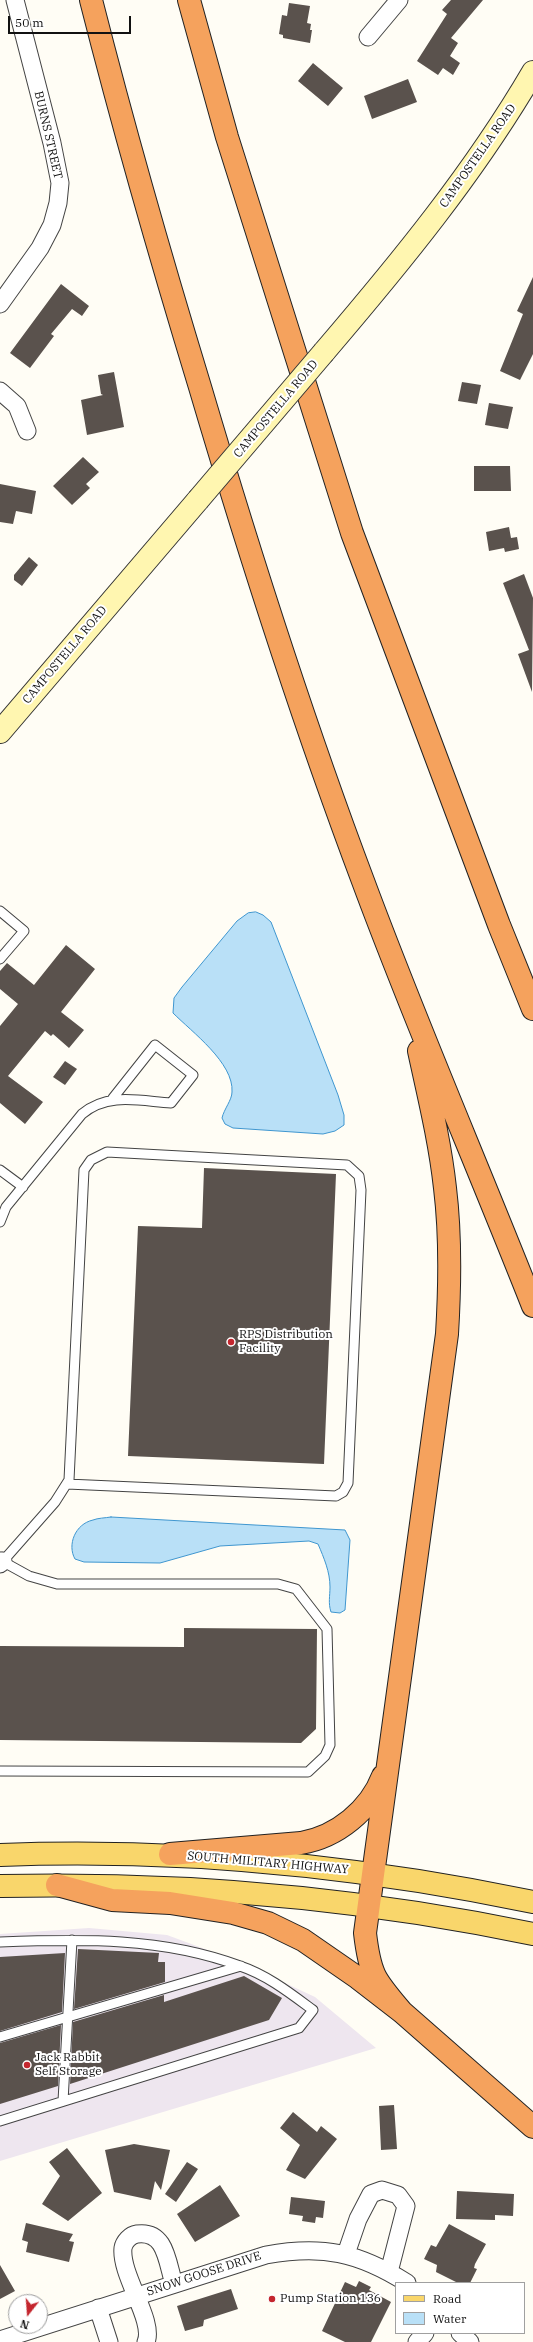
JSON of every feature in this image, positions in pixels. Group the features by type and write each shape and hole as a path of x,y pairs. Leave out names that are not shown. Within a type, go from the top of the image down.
{"highway":[{"path":"91,0 124,132 236,508 301,709 362,880 533,1306"},
{"path":"190,0 227,137 352,534 499,925 533,1009"},
{"path":"499,925 533,1000"},
{"path":"402,2012 380,1987 368,1959 365,1933 446,1342 450,1287 445,1188 436,1128 406,992"},
{"path":"170,1854 301,1843 318,1839 348,1822 366,1805 380,1785 389,1762"},
{"path":"58,1885 112,1900 170,1903 233,1913 268,1923 303,1940 358,1978 402,2012 533,2127"}],"main road":[{"name":"CAMPOSTELLA ROAD","path":"0,732 324,352 429,226 495,134 533,72"},
{"name":"SOUTH MILITARY HIGHWAY","path":"0,1855 58,1853 170,1854 276,1861 374,1872 533,1902"},
{"path":"0,1886 150,1886 218,1890 399,1909 533,1934"}],"street":[{"name":"BURNS STREET","path":"0,304 40,248 52,225 58,202 60,183 52,143 15,0"},
{"path":"368,37 399,0"},
{"path":"0,391 17,406 28,431"},
{"path":"346,2254 358,2219 370,2194 382,2190 398,2195 406,2206 389,2272"},
{"path":"146,2342 148,2329 122,2257 124,2243 133,2235 146,2233 157,2238 162,2246 174,2284"},
{"name":"SNOW GOOSE DRIVE","path":"0,2340 266,2255 296,2250 325,2250 346,2254 389,2272 405,2282"},
{"path":"98,2308 109,2342"},
{"path":"417,2342 424,2334"},
{"path":"461,2334 470,2342"}],"lane":[{"path":"0,911 24,931 0,959"},
{"path":"0,1222 6,1207 82,1114 93,1105 113,1098 171,1104 193,1075 155,1045 113,1098"},
{"path":"0,1771 308,1772 325,1756 330,1745 327,1629 296,1589 278,1584 57,1584 29,1576 1,1560 55,1502 69,1480 84,1170 91,1160 107,1152 347,1165 359,1176 361,1190 348,1484 343,1492 336,1496 67,1484"},
{"path":"0,1170 23,1186"},
{"path":"0,1942 72,1940 163,1945 241,1966 280,1986 313,2010 299,2028 0,2121"},
{"path":"63,2101 72,1940"},
{"path":"0,2037 241,1966"}],"shaded area":[{"path":"89,1928 167,1935 240,1962 315,1997 376,2048 0,2161 0,1934"}],"water":[{"path":"256,912 263,915 271,922 338,1095 344,1115 344,1125 335,1131 323,1134 233,1128 225,1124 222,1118 231,1098 232,1092 231,1081 226,1070 219,1059 201,1039 173,1013 174,998 182,987 237,921 248,913"},
{"path":"111,1517 345,1530 350,1540 345,1610 340,1613 331,1612 329,1603 330,1581 326,1565 318,1544 309,1541 220,1546 160,1563 84,1562 75,1559 72,1542 77,1530 87,1522"}],"building":[{"path":"451,0 483,0 451,38 458,43 450,56 460,63 453,75 443,68 438,75 417,61 447,14 442,10"},
{"path":"289,3 310,6 307,23 311,24 310,30 312,30 310,43 283,38 283,35 279,34 282,15 287,16"},
{"path":"313,63 343,88 328,106 298,81"},
{"path":"408,79 417,102 372,119 364,96"},
{"path":"533,277 533,354 520,380 500,371 523,314 517,311"},
{"path":"61,284 89,306 82,316 72,309 51,334 54,336 30,368 10,353"},
{"path":"114,372 124,427 87,435 81,400 103,395 101,394 98,375"},
{"path":"462,382 481,385 477,404 458,401"},
{"path":"489,403 513,407 508,429 485,425"},
{"path":"83,457 99,472 86,484 90,488 72,505 53,486"},
{"path":"474,466 510,466 511,491 474,491"},
{"path":"0,484 36,491 32,514 16,511 13,524 0,522"},
{"path":"509,527 511,538 517,537 519,549 505,552 504,548 489,551 486,532"},
{"path":"29,557 38,565 22,586 14,580 14,575"},
{"path":"524,574 533,598 532,692 518,654 529,650 503,583"},
{"path":"66,945 95,969 61,1012 84,1030 69,1048 53,1034 51,1036 45,1031 8,1076 43,1102 25,1124 0,1103 0,1026 18,1004 0,989 0,971 7,963 34,985"},
{"path":"65,1061 77,1069 65,1085 53,1077"},
{"name":"RPS Distribution Facility","path":"204,1168 336,1174 324,1464 128,1456 138,1226 202,1228"},
{"path":"184,1628 317,1629 316,1729 301,1743 0,1740 0,1646 184,1647"},
{"path":"78,1949 159,1953 158,1962 165,1962 165,1982 74,2009"},
{"path":"65,1953 62,2012 0,2031 0,1957"},
{"path":"244,1976 282,1998 269,2020 70,2084 73,2022 164,1995 164,2002"},
{"name":"Jack Rabbit Self Storage","path":"61,2025 58,2086 0,2104 0,2043"},
{"path":"394,2105 397,2149 381,2150 379,2106"},
{"path":"293,2112 317,2132 321,2126 337,2139 305,2179 286,2170 300,2145 280,2128"},
{"path":"134,2144 170,2150 161,2190 155,2181 151,2200 114,2192 105,2150"},
{"path":"67,2148 102,2193 68,2221 42,2204 60,2176 49,2162"},
{"path":"187,2162 198,2169 176,2202 165,2194"},
{"path":"220,2185 240,2216 195,2242 177,2214"},
{"path":"457,2191 514,2194 513,2216 495,2215 495,2220 456,2219"},
{"path":"291,2197 325,2201 323,2218 316,2217 315,2223 302,2221 303,2216 289,2214"},
{"path":"26,2223 73,2234 69,2241 74,2242 69,2262 26,2252 28,2242 22,2240"},
{"path":"449,2224 486,2244 475,2264 474,2268 477,2269 470,2282 456,2282 436,2272 437,2265 424,2259 431,2245 436,2247"},
{"path":"0,2265 15,2291 0,2299"},
{"path":"359,2281 371,2287 369,2290 391,2302 371,2342 345,2342 322,2331 345,2282 356,2287"},
{"path":"231,2289 238,2309 204,2320 203,2326 185,2331 177,2306"}],"place":[{"name":"RPS Distribution Facility","path":"231,1342"},
{"name":"Jack Rabbit Self Storage","path":"27,2065"},
{"name":"Pump Station 136","path":"272,2299"}]}
